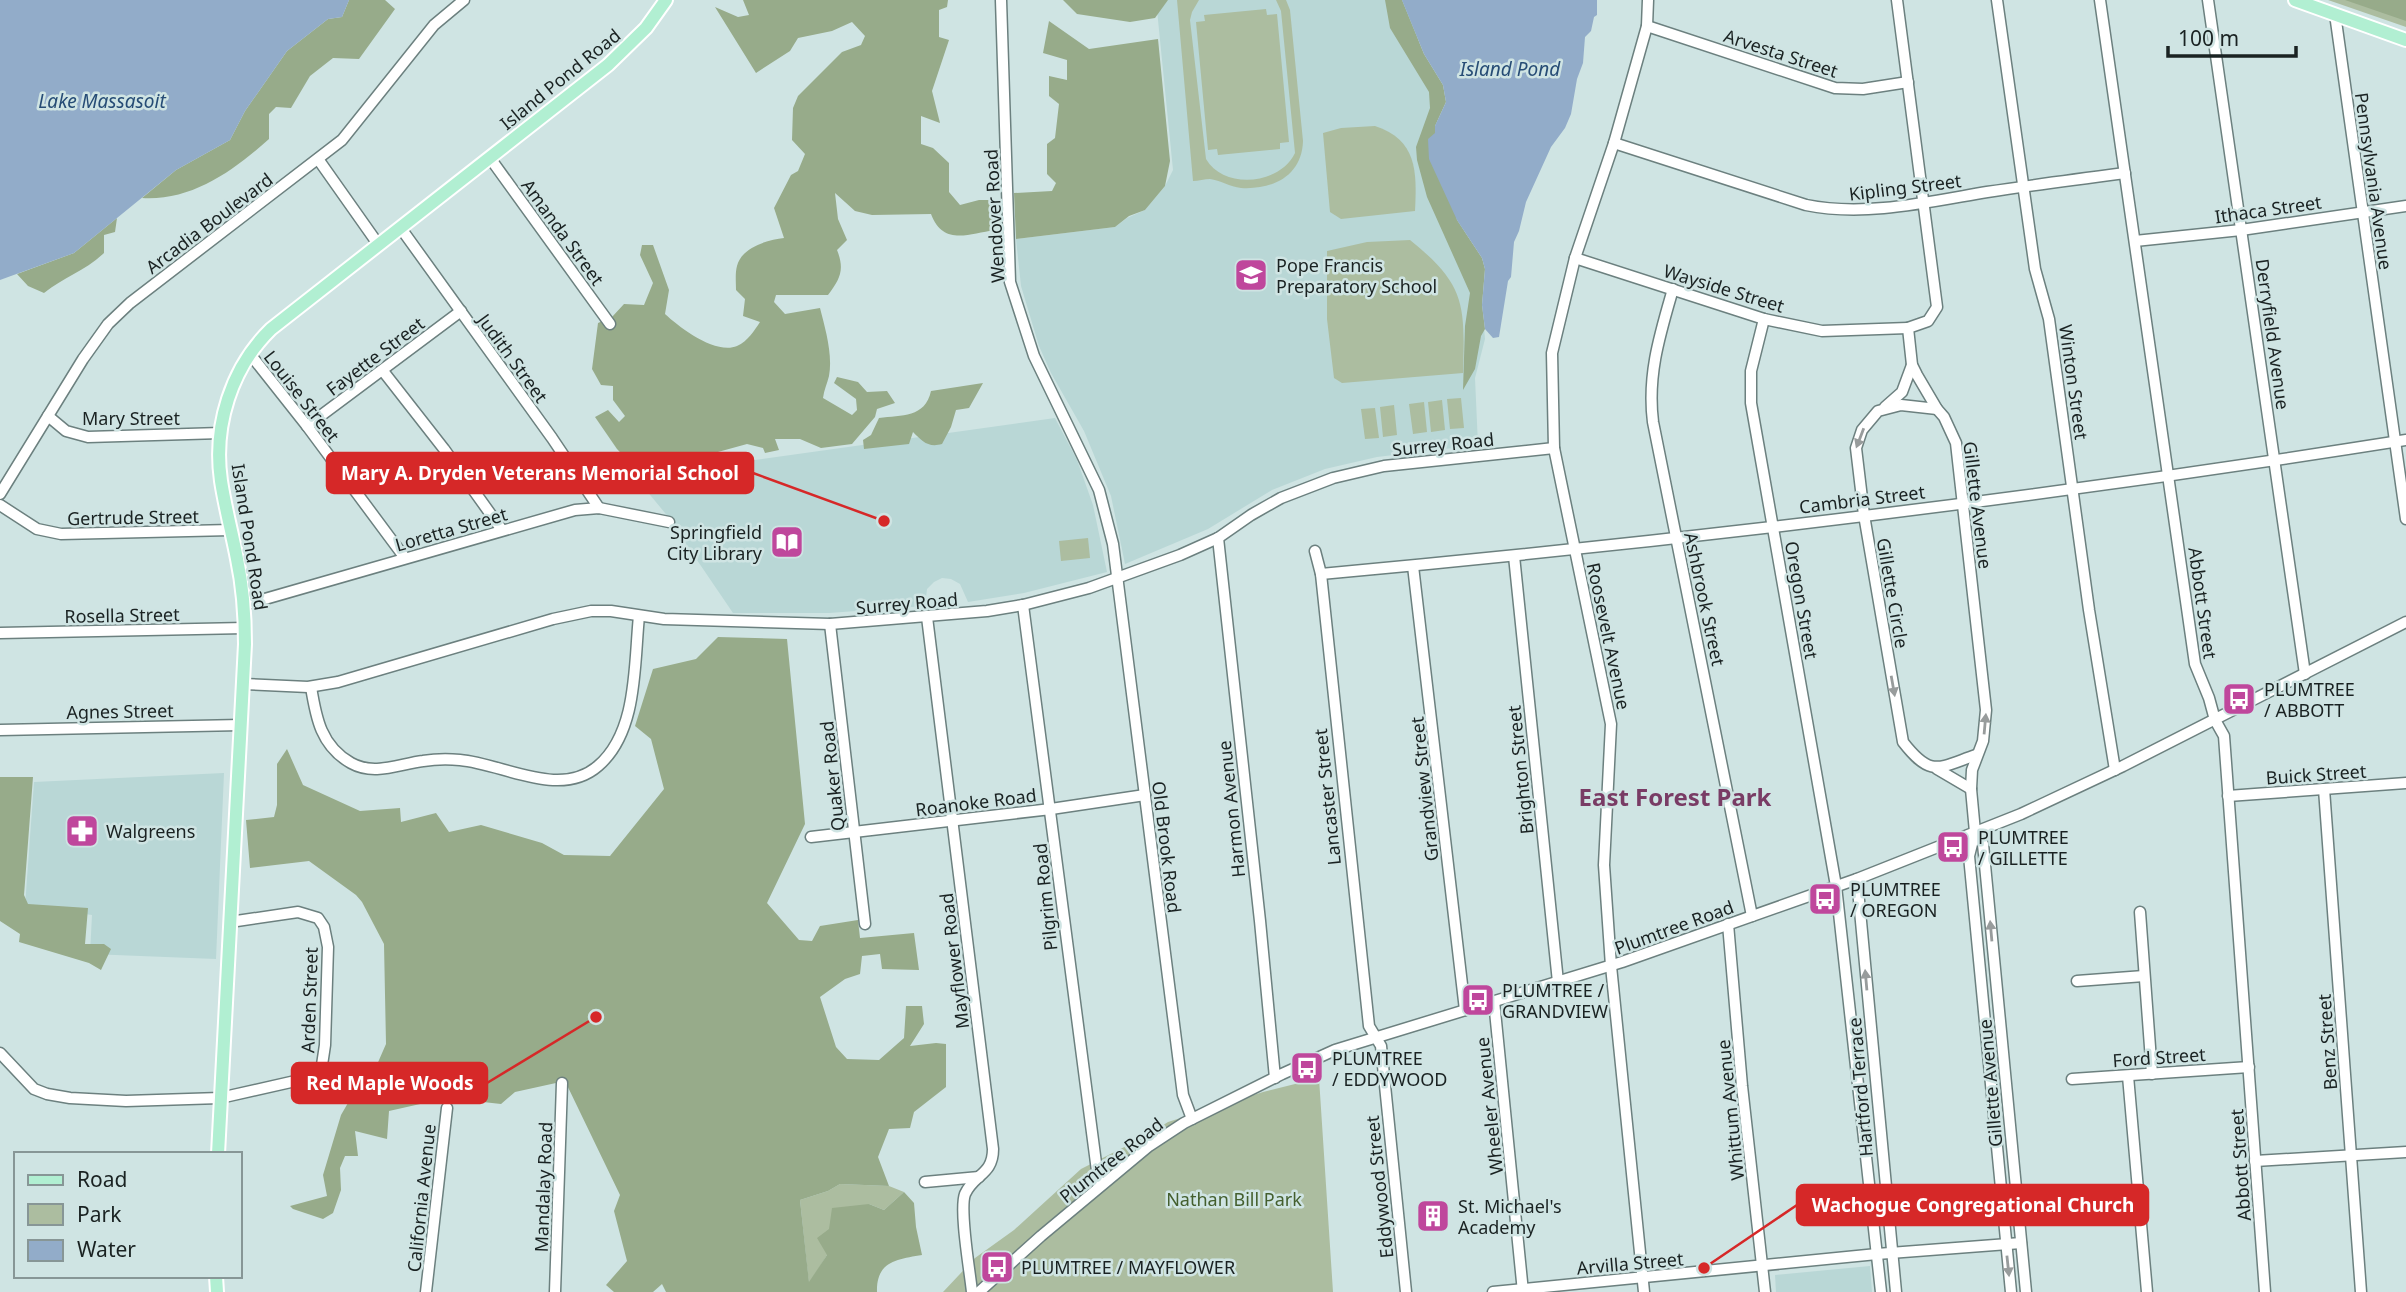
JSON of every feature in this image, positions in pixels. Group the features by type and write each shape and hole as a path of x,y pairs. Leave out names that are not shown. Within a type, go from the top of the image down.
{"main road":[{"name":"Island Pond Road","path":"218,1152 245,628 244,605 220,479 221,433 230,390 250,354 271,329 618,57 646,28 666,0"},
{"path":"2295,0 2406,40"}],"street":[{"name":"Arcadia Boulevard","path":"0,494 83,359 116,316 318,159 350,131 439,19 464,0"},
{"name":"Wendover Road","path":"1002,0 1010,282 1034,356 1099,490 1109,525 1118,578"},
{"name":"Roosevelt Avenue","path":"1644,1292 1611,966 1604,865 1611,724 1554,448 1552,353 1576,258 1614,143 1647,26 1648,0"},
{"path":"1897,0 1937,307 1928,321 1908,328"},
{"name":"Winton Street","path":"1997,0 2036,276 2049,319 2089,610 2115,770"},
{"name":"Abbott Street","path":"2100,0 2195,664 2215,720 2224,736 2265,1292"},
{"name":"Derryfield Avenue","path":"2208,0 2305,674"},
{"name":"Pennsylvania Avenue","path":"2335,14 2362,212 2401,440 2406,519"},
{"name":"Arvesta Street","path":"1647,26 1835,88 1863,89 1908,82"},
{"name":"Kipling Street","path":"1614,143 1812,206 1850,210 2125,173"},
{"name":"Amanda Street","path":"491,158 610,324"},
{"path":"318,159 379,244"},
{"name":"Ithaca Street","path":"2135,241 2241,230 2406,206"},
{"name":"Judith Street","path":"400,227 599,508"},
{"name":"Wayside Street","path":"1576,258 1763,319 1822,331 1908,328"},
{"name":"Ashbrook Street","path":"1673,289 1656,346 1650,392 1657,446 1752,916"},
{"name":"Fayette Street","path":"307,426 461,311"},
{"name":"Oregon Street","path":"1763,319 1751,371 1750,395 1836,886"},
{"name":"Gillette Avenue","path":"1908,328 1912,365 1949,425 1956,443 1986,710 1983,741 1976,755 1971,789 1975,832 1969,856 2011,1292"},
{"name":"Louise Street","path":"250,354 405,558"},
{"name":"Gillette Circle","path":"1912,365 1902,391 1878,411 1862,430 1856,448 1864,515 1903,742 1917,761 1937,769 1971,789"},
{"path":"383,370 502,530"},
{"path":"1878,411 1901,405 1937,409"},
{"name":"Mary Street","path":"48,416 66,431 88,437 221,433"},
{"name":"Cambria Street","path":"1321,574 1514,556 1962,503 2401,440"},
{"name":"Surrey Road","path":"243,684 311,687 338,682 580,613 611,611 639,616 721,622 830,624 928,617 1023,605 1081,590 1172,559 1217,538 1251,514 1290,494 1351,472 1554,448"},
{"name":"Gertrude Street","path":"0,505 37,528 61,534 231,530"},
{"name":"Loretta Street","path":"244,605 570,511 599,508 669,522"},
{"name":"Harmon Avenue","path":"1217,538 1275,1078"},
{"name":"Lancaster Street","path":"1315,551 1321,574 1369,1026 1378,1038"},
{"name":"Brighton Street","path":"1514,556 1558,982"},
{"name":"Grandview Street","path":"1413,566 1465,1010"},
{"name":"Old Brook Road","path":"1118,578 1183,1095 1192,1119"},
{"name":"Pilgrim Road","path":"1023,605 1051,809 1070,981 1099,1186"},
{"path":"311,687 323,736 338,754 359,767 381,769 423,761 451,760 477,762 552,780 569,780 588,773 602,763 623,726 631,692 639,616"},
{"name":"Mayflower Road","path":"928,617 993,1149 990,1167 967,1190 963,1202 972,1292"},
{"name":"Plumtree Road","path":"979,1292 1099,1186 1149,1146 1192,1119 1275,1078 1335,1050 1611,966 1857,879 2055,800 2406,622"},
{"name":"Quaker Road","path":"830,624 865,924"},
{"name":"Rosella Street","path":"0,634 245,628"},
{"name":"Agnes Street","path":"0,730 241,725"},
{"path":"1937,769 1976,755"},
{"name":"Buick Street","path":"2228,796 2406,783"},
{"name":"Benz Street","path":"2324,789 2361,1292"},
{"name":"Roanoke Road","path":"811,837 1051,809 1145,795"},
{"name":"Gillette Avenue","path":"1975,832 1983,844 2026,1292"},
{"name":"Hartford Terrace","path":"1857,879 1896,1292"},
{"name":"Hartford Terrace","path":"1836,886 1881,1292"},
{"name":"Arden Street","path":"220,1098 310,1078 317,1074 322,1065 325,1045 328,947 322,922 312,915 294,912 230,922"},
{"path":"2140,912 2152,1074"},
{"name":"Whittum Avenue","path":"1728,924 1742,1086 1765,1292"},
{"path":"1979,970 1995,969"},
{"path":"2077,981 2144,976"},
{"name":"Wheeler Avenue","path":"1494,1001 1523,1291"},
{"name":"Eddywood Street","path":"1378,1038 1381,1046 1406,1292"},
{"path":"0,1053 31,1086 51,1096 126,1101 220,1098"},
{"name":"Ford Street","path":"2072,1080 2249,1067"},
{"path":"2128,1076 2147,1292"},
{"name":"Mandalay Road","path":"555,1292 562,1083"},
{"path":"1993,1105 2007,1104"},
{"name":"California Avenue","path":"426,1292 447,1108"},
{"path":"2255,1161 2406,1152"},
{"path":"925,1182 979,1177"},
{"name":"Arvilla Street","path":"1493,1292 1892,1252 2021,1243"}],"shaded area":[{"name":"Pope Francis Preparatory School","path":"1156,0 1403,0 1415,28 1482,305 1485,339 1475,378 1478,445 1377,457 1325,469 1272,490 1208,529 1125,564 1111,496 1084,431 1039,346 1021,286 1016,239 1115,227 1145,210 1165,186 1173,170"},
{"path":"1055,418 1077,460 1093,505 1107,572 1024,593 968,602 960,584 942,578 927,589 925,606 829,613 733,613 665,513 641,484 640,476"},
{"path":"224,773 216,959 90,954 92,915 25,906 34,782"},
{"path":"1870,1266 1872,1292 1776,1292 1775,1275"}],"green space":[{"path":"349,0 385,0 395,9 359,59 333,58 310,76 291,108 276,107 269,114 269,139 226,173 178,195 142,198 176,170 230,140 245,111 287,51 328,19 342,17"},
{"path":"743,0 948,0 947,7 939,10 939,37 949,40 932,91 940,123 921,116 921,144 933,148 949,163 949,192 960,205 979,200 995,200 995,230 957,236 942,231 931,214 872,215 855,211 835,193 838,219 847,240 837,250 841,269 836,284 828,295 776,295 774,302 785,314 820,308 830,359 823,398 852,415 857,410 856,399 834,383 837,377 858,382 867,392 887,391 895,403 877,409 875,417 852,444 821,448 800,439 775,439 779,450 765,453 763,448 747,444 672,468 638,471 617,449 595,417 608,410 619,422 625,416 613,400 613,386 601,385 592,369 598,323 612,317 624,304 644,305 653,283 640,255 642,245 653,245 669,290 665,314 689,333 709,344 728,348 748,339 760,322 743,316 745,299 736,290 736,269 740,259 750,249 784,238 774,208 791,175 798,171 805,154 792,140 793,108 798,96 842,52 861,45 865,36 852,22 832,31 798,38 790,51 756,73 715,7 738,17 749,15"},
{"path":"1063,0 1168,0 1155,18 1130,22 1077,14"},
{"path":"1177,0 1199,0 1190,20 1206,159 1214,169 1225,176 1252,180 1277,172 1288,164 1295,153 1281,11 1276,0 1286,0 1290,10 1303,141 1298,163 1284,178 1253,188 1237,187 1210,179 1193,181"},
{"path":"1385,0 1402,0 1424,54 1443,85 1446,102 1435,126 1435,133 1457,220 1482,258 1485,269 1482,305 1485,329 1481,336 1475,369 1463,390 1465,326 1470,293 1427,197 1417,160 1416,147 1430,108 1429,92 1390,28"},
{"path":"2328,0 2406,0 2406,27"},
{"path":"2345,0 2406,0 2406,21"},
{"path":"1266,9 1267,15 1277,14 1289,142 1280,143 1280,149 1218,155 1217,149 1208,150 1196,22 1205,21 1204,15"},
{"path":"1049,21 1089,49 1158,39 1170,161 1165,186 1145,210 1129,216 1115,227 1016,239 1014,193 1052,191 1056,183 1047,174 1047,144 1055,138 1059,104 1049,96 1049,76 1067,80 1067,60 1043,53"},
{"path":"1375,126 1389,132 1407,148 1412,159 1416,183 1415,211 1341,219 1330,212 1323,133 1341,128"},
{"path":"117,218 115,232 104,235 104,253 44,293 28,286 17,274 74,253"},
{"path":"1410,240 1442,270 1458,298 1462,313 1463,373 1342,383 1334,378 1327,319 1327,251 1367,242"},
{"path":"983,383 969,408 956,410 942,444 929,444 913,432 909,444 864,449 863,440 871,435 879,418 918,411 928,400 931,391"},
{"path":"1461,398 1464,428 1450,429 1447,399"},
{"path":"1442,400 1445,430 1431,432 1428,402"},
{"path":"1424,402 1427,432 1413,434 1409,404"},
{"path":"1394,405 1397,435 1383,437 1380,407"},
{"path":"1375,408 1379,438 1365,439 1361,409"},
{"path":"1088,538 1090,558 1061,561 1059,541"},
{"path":"718,637 787,639 805,824 767,903 799,940 812,941 820,926 858,920 860,938 914,933 919,970 882,969 880,954 862,956 860,974 845,979 820,997 836,1047 847,1059 879,1060 904,1038 906,1006 922,1006 924,1024 910,1046 946,1044 946,1087 914,1112 910,1128 889,1129 878,1157 889,1186 840,1184 800,1200 809,1282 827,1255 817,1238 829,1229 832,1208 869,1204 884,1210 904,1192 914,1203 922,1255 890,1263 880,1274 877,1292 666,1292 662,1284 653,1292 614,1292 606,1285 627,1261 614,1211 620,1195 565,1081 515,1092 501,1104 447,1098 389,1111 387,1139 355,1131 358,1156 345,1156 340,1168 341,1190 333,1213 323,1219 293,1209 290,1206 327,1196 323,1175 341,1115 352,1096 368,1094 369,1083 386,1044 384,944 362,902 309,861 250,868 246,820 274,817 277,805 277,764 287,749 303,785 360,811 400,808 401,822 436,813 449,832 481,825 542,843 564,855 610,856 664,789 651,739 635,726 653,669 696,659"},
{"path":"0,777 33,777 24,895 28,904 88,908 85,944 104,944 111,949 101,970 89,963 19,942 20,934 0,921"},
{"name":"Nathan Bill Park","path":"1319,1078 1333,1292 943,1292 975,1258 1014,1230 1081,1169 1168,1122 1263,1092"},
{"path":"840,1184 889,1186 904,1192 884,1210 869,1204 827,1255 809,1284 800,1200"}],"water":[{"name":"Lake Massasoit","path":"0,0 349,0 342,17 328,19 287,51 245,111 230,140 176,170 74,253 0,280"},
{"name":"Island Pond","path":"1402,0 1597,0 1597,15 1594,17 1591,31 1585,37 1583,63 1577,79 1571,114 1565,128 1551,147 1526,202 1514,242 1511,277 1508,281 1499,337 1493,338 1485,329 1482,305 1485,269 1482,258 1457,220 1429,159 1428,139 1435,133 1435,126 1446,102 1443,85 1424,54"}],"place":[{"name":"Pope Francis Preparatory School","path":"1251,275"},
{"name":"Mary A. Dryden Veterans Memorial School","path":"884,521"},
{"name":"Springfield City Library","path":"787,542"},
{"name":"PLUMTREE / ABBOTT","path":"2239,699"},
{"name":"Walgreens","path":"82,831"},
{"name":"PLUMTREE / GILLETTE","path":"1953,847"},
{"name":"PLUMTREE / OREGON","path":"1825,899"},
{"name":"PLUMTREE / GRANDVIEW","path":"1478,1000"},
{"name":"Red Maple Woods","path":"596,1017"},
{"name":"PLUMTREE / EDDYWOOD","path":"1307,1068"},
{"name":"St. Michael's Academy","path":"1433,1216"},
{"name":"PLUMTREE / MAYFLOWER","path":"997,1267"},
{"name":"Wachogue Congregational Church","path":"1704,1268"}],"district":[{"name":"East Forest Park","path":"1675,796"}]}
